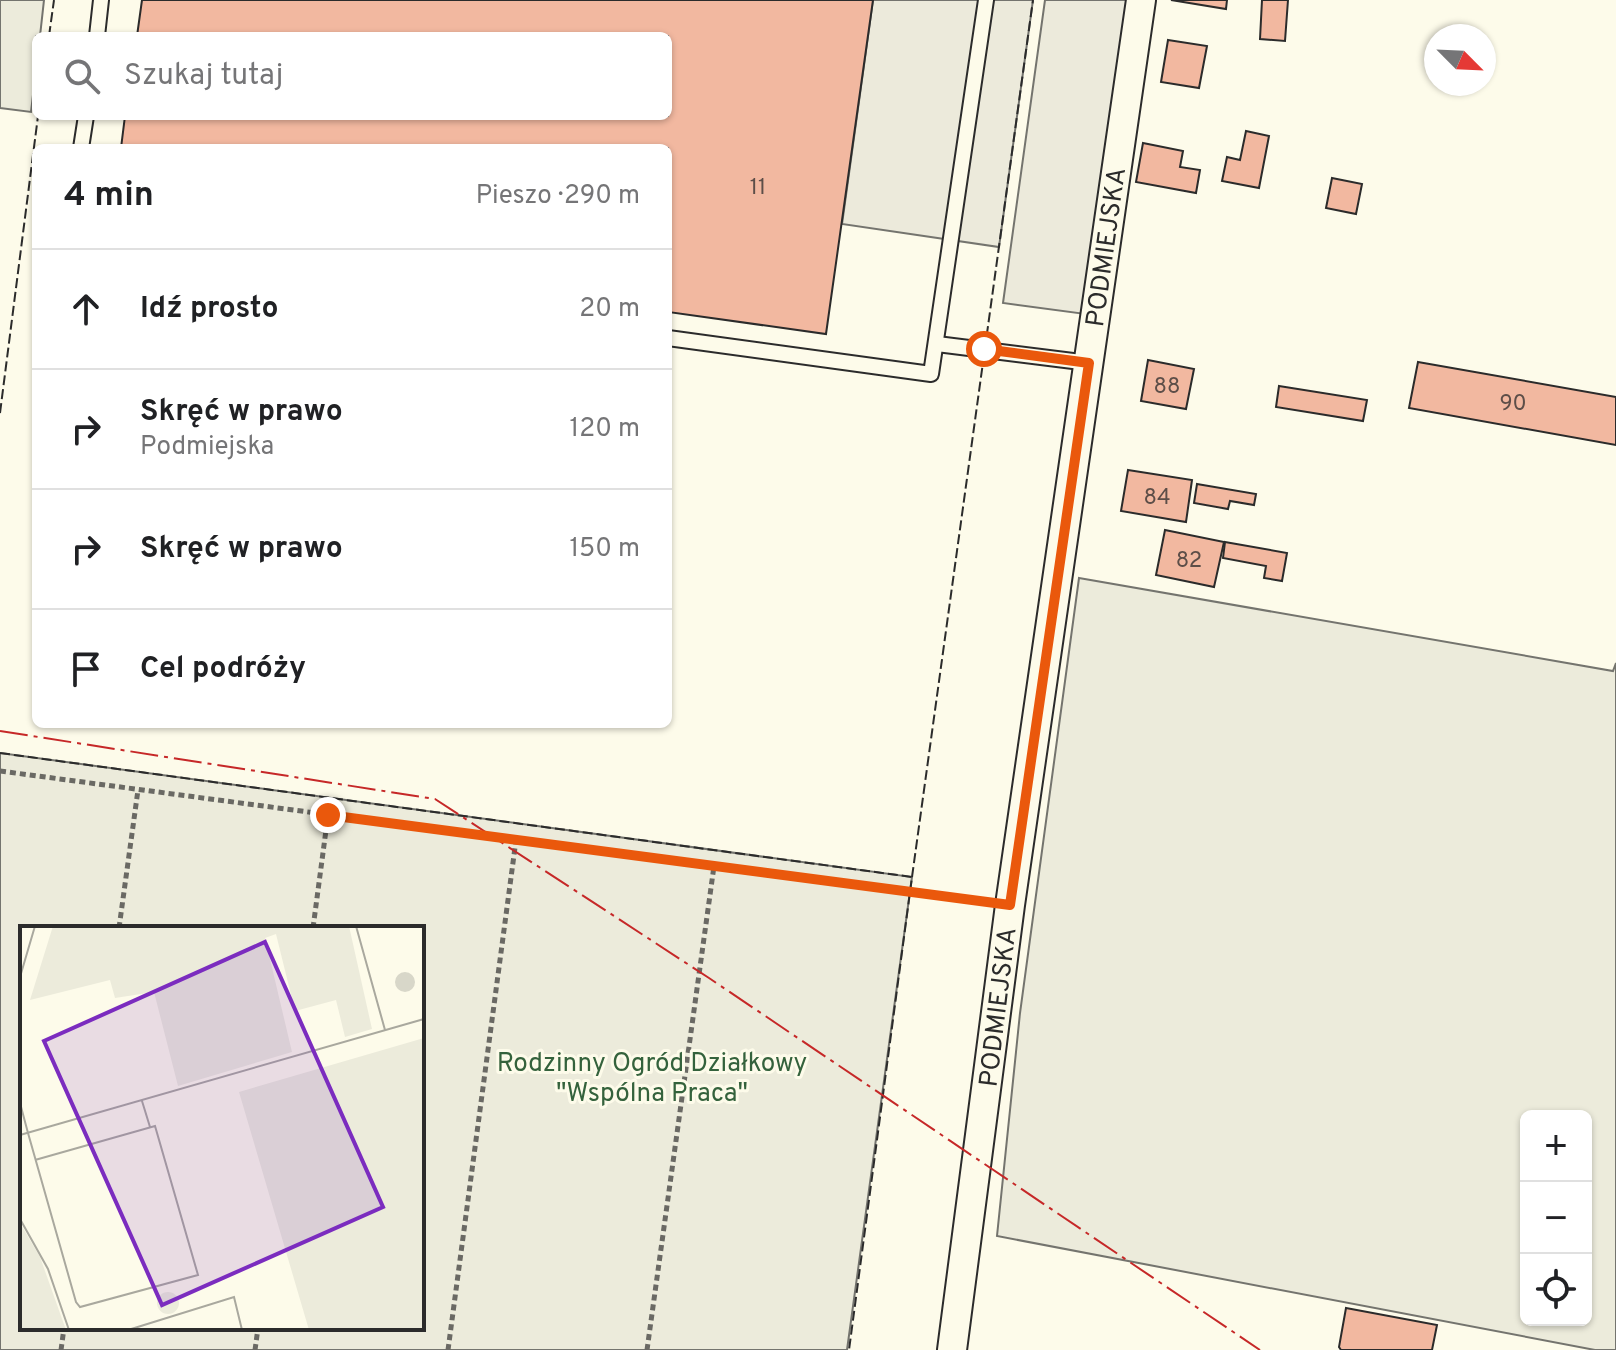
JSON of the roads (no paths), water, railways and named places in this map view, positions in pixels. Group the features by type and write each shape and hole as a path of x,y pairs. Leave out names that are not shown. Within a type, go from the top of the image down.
{"street":[{"name":"PODMIEJSKA","path":"952,1350 1010,905 1141,0"}],"lane":[{"path":"97,32 101,0"},
{"path":"672,339 928,375 933,370 986,0"},
{"path":"82,144 85,120"},
{"path":"937,344 1089,363"}],"park label":[{"name":"Rodzinny Ogród Działkowy \"Wspólna Praca\"","path":"652,1077"}]}
